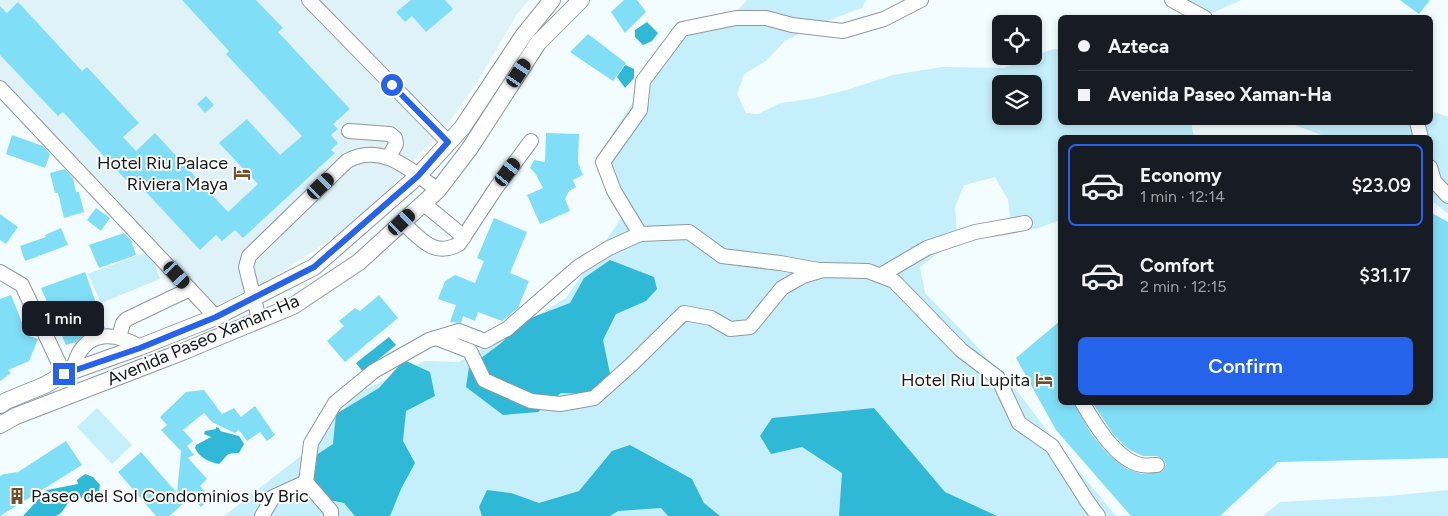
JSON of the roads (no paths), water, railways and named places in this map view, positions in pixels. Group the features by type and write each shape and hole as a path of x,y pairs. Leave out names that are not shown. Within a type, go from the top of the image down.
{"main road":[{"name":"Avenida Paseo Xaman-Ha","path":"0,425 16,416 182,352 293,306 359,262 438,190 470,148 552,0"},
{"name":"Avenida Paseo Xaman-Ha","path":"3,403 68,372 140,348 216,317 314,267 418,176 462,128 530,40 581,0"},
{"path":"3,403 16,416"}],"street":[{"path":"309,0 448,142"},
{"path":"640,234 614,191 603,162 640,110 643,81 682,29 736,18 766,18 792,25 843,30 884,19 921,0"},
{"path":"1172,0 1200,15"},
{"path":"0,88 153,248 216,317"},
{"path":"349,130 390,134 395,138 396,144 389,157"},
{"path":"402,222 428,246 450,249 459,244 496,188 531,141"},
{"path":"259,320 246,267 249,256 347,161 355,156 365,154 389,157 438,190"},
{"path":"1433,178 1448,196"},
{"path":"423,203 464,237"},
{"path":"882,275 927,248 975,232 1025,223"},
{"path":"331,516 330,511 306,482 311,443 335,403 374,372 429,340 459,331 485,341 507,329 578,267 609,248 640,234 690,232 722,256 780,262 823,270 868,271 894,281 961,350 998,378 1019,424 1052,446 1098,516"},
{"path":"436,338 470,351 484,380 531,401 560,404 594,398 684,313 711,318 730,329 750,327 782,288 803,276 823,270"},
{"path":"0,272 22,285 68,372 85,345 103,336 128,340 140,348"},
{"path":"118,337 123,323 127,319 190,289"},
{"path":"1084,405 1096,427 1118,451 1134,463 1143,466 1157,465"},
{"path":"262,516 273,497 306,482"}],"water":[{"path":"647,22 658,33 652,41 643,45 635,37 635,30"},
{"path":"625,65 634,69 634,78 625,88 617,77"},
{"path":"610,260 654,277 657,289 646,301 616,314 603,340 612,383 600,394 561,393 538,412 503,415 466,387 469,367 500,344 528,319 570,303 584,278"},
{"path":"389,337 396,345 363,372 356,363"},
{"path":"404,360 430,372 435,396 406,411 403,441 415,463 401,489 390,516 355,516 344,503 324,499 307,480 310,459 333,444 336,414 379,388"},
{"path":"874,408 945,492 997,516 839,516 842,473 802,447 771,454 760,436 772,418"},
{"path":"216,427 220,431 239,436 244,444 239,453 228,454 219,464 205,459 195,448 196,445 211,437 204,434 205,431 216,429"},
{"path":"630,445 692,479 704,503 720,516 668,516 661,508 618,511 610,516 482,516 479,507 487,490 511,493 539,503 579,491 612,451"},
{"path":"85,474 93,477 100,485 98,498 91,501 79,497 71,499 61,513 56,516 23,516 47,490 78,484 77,480"}],"place":[{"name":"Hotel Riu Palace Riviera Maya","path":"242,173"},
{"name":"Hotel Riu Lupita","path":"1044,380"},
{"name":"Paseo del Sol Condominios by Bric","path":"17,496"}]}
